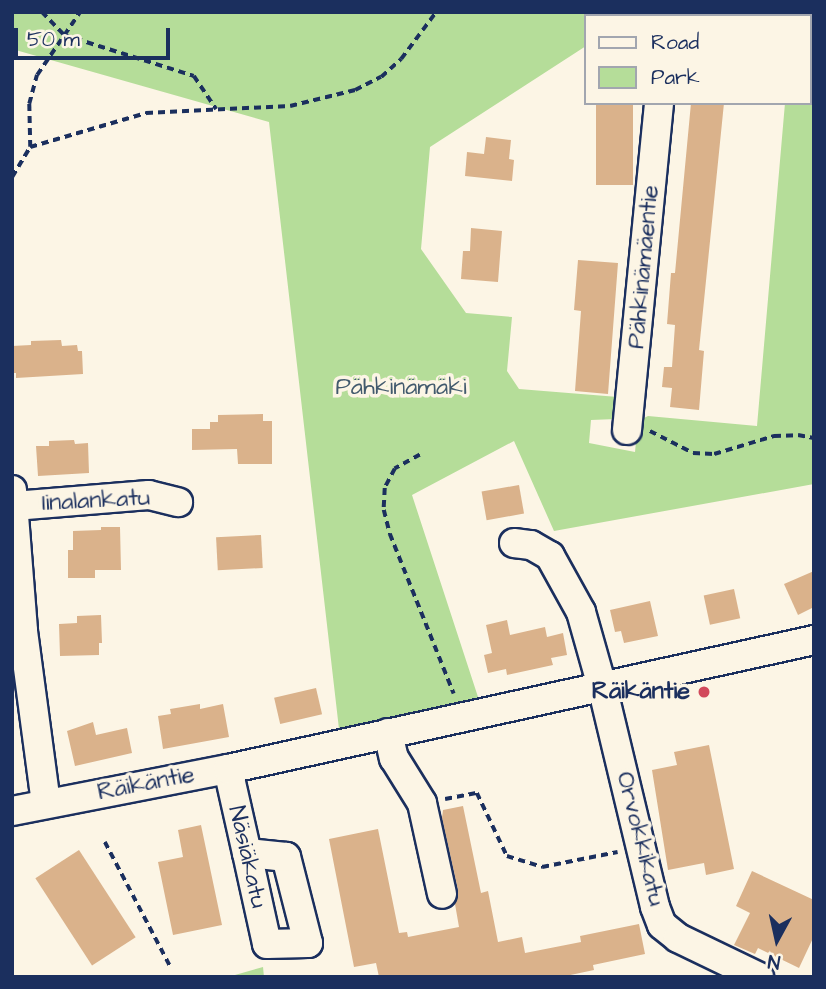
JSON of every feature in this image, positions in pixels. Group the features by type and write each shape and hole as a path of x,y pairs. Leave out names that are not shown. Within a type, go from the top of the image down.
{"street":[{"name":"Pähkinämäentie","path":"629,424 659,105"},
{"name":"Iinalankatu","path":"13,498 149,495 178,502"},
{"path":"13,498 18,631 46,803"},
{"name":"Orvokkikatu","path":"514,543 531,545 550,556 566,580 581,612 603,686 655,907 663,925 678,938 759,977"},
{"name":"Räikäntie","path":"12,811 228,769 814,640"},
{"path":"388,733 394,758 422,803 442,894"},
{"name":"Näsiäkatu","path":"228,769 267,944 308,943 286,856 247,853"}],"path":[{"path":"42,12 64,35 194,76 216,109"},
{"path":"12,177 30,147 29,104 37,75 80,12"},
{"path":"30,147 146,113 290,106 355,90 381,77 401,59 436,12"},
{"path":"629,424 693,453 714,454 774,436 798,435 814,439"},
{"path":"420,455 395,469 385,488 384,510 390,534 463,716"},
{"path":"422,803 477,793 507,856 542,867 641,847"},
{"path":"105,842 170,966"}],"green space":[{"name":"Pähkinämäki","path":"12,12 661,12 584,14 584,47 430,147 421,249 466,313 512,317 507,371 519,389 618,397 616,419 591,420 589,443 635,452 638,421 648,416 757,426 785,105 812,105 812,14 703,14 814,12 814,484 554,531 514,441 412,495 479,700 339,729 269,122 12,49"},
{"path":"263,967 264,977 228,977"}],"building":[{"path":"596,105 633,105 633,185 596,185"},
{"path":"691,105 724,105 699,350 704,351 699,410 670,407 672,388 662,387 664,367 672,367 675,325 667,324 671,273 675,273"},
{"path":"486,137 511,140 509,159 514,160 512,181 465,176 467,152 484,154"},
{"path":"471,228 502,231 498,282 461,279 463,251 470,251"},
{"path":"578,260 618,263 608,394 575,391 581,311 574,310"},
{"path":"61,340 62,346 77,345 78,351 82,351 83,374 16,378 16,373 12,373 12,346 31,345 31,341"},
{"path":"263,414 263,421 272,421 272,464 238,464 237,449 192,450 192,429 210,429 210,422 218,422 218,415"},
{"path":"74,440 75,444 88,443 89,473 38,476 36,446 49,446 49,441"},
{"path":"519,485 524,514 487,520 482,492"},
{"path":"101,527 120,527 121,570 95,570 95,578 68,578 68,550 73,550 73,531 101,530"},
{"path":"261,535 263,568 218,570 216,537"},
{"path":"814,571 814,607 798,615 784,584"},
{"path":"734,589 740,618 710,625 704,595"},
{"path":"650,601 658,636 624,643 621,631 615,632 610,610"},
{"path":"101,615 102,643 99,643 99,655 60,656 59,624 77,623 77,616"},
{"path":"507,620 510,635 545,627 547,637 563,633 567,655 551,658 553,665 507,675 506,669 488,673 484,655 492,653 486,625"},
{"path":"316,688 322,714 280,724 274,698"},
{"path":"200,704 200,709 223,704 229,737 163,749 158,716 171,714 170,709"},
{"path":"93,722 96,735 127,728 132,753 75,766 67,731"},
{"path":"709,745 734,869 706,875 704,863 668,870 652,770 677,765 674,752"},
{"path":"463,806 481,893 488,891 498,942 522,937 525,953 581,942 580,936 639,924 645,954 593,965 594,970 561,977 379,977 376,963 354,967 329,839 378,829 399,933 407,932 408,937 459,927 455,904 458,890 442,818 443,810"},
{"path":"201,825 222,925 173,935 158,862 183,857 178,830"},
{"path":"79,850 136,937 92,966 35,878"},
{"path":"752,871 814,900 814,936 799,968 758,948 755,954 734,945 750,913 736,906"}],"place":[{"name":"Räikäntie","path":"704,692"}]}
